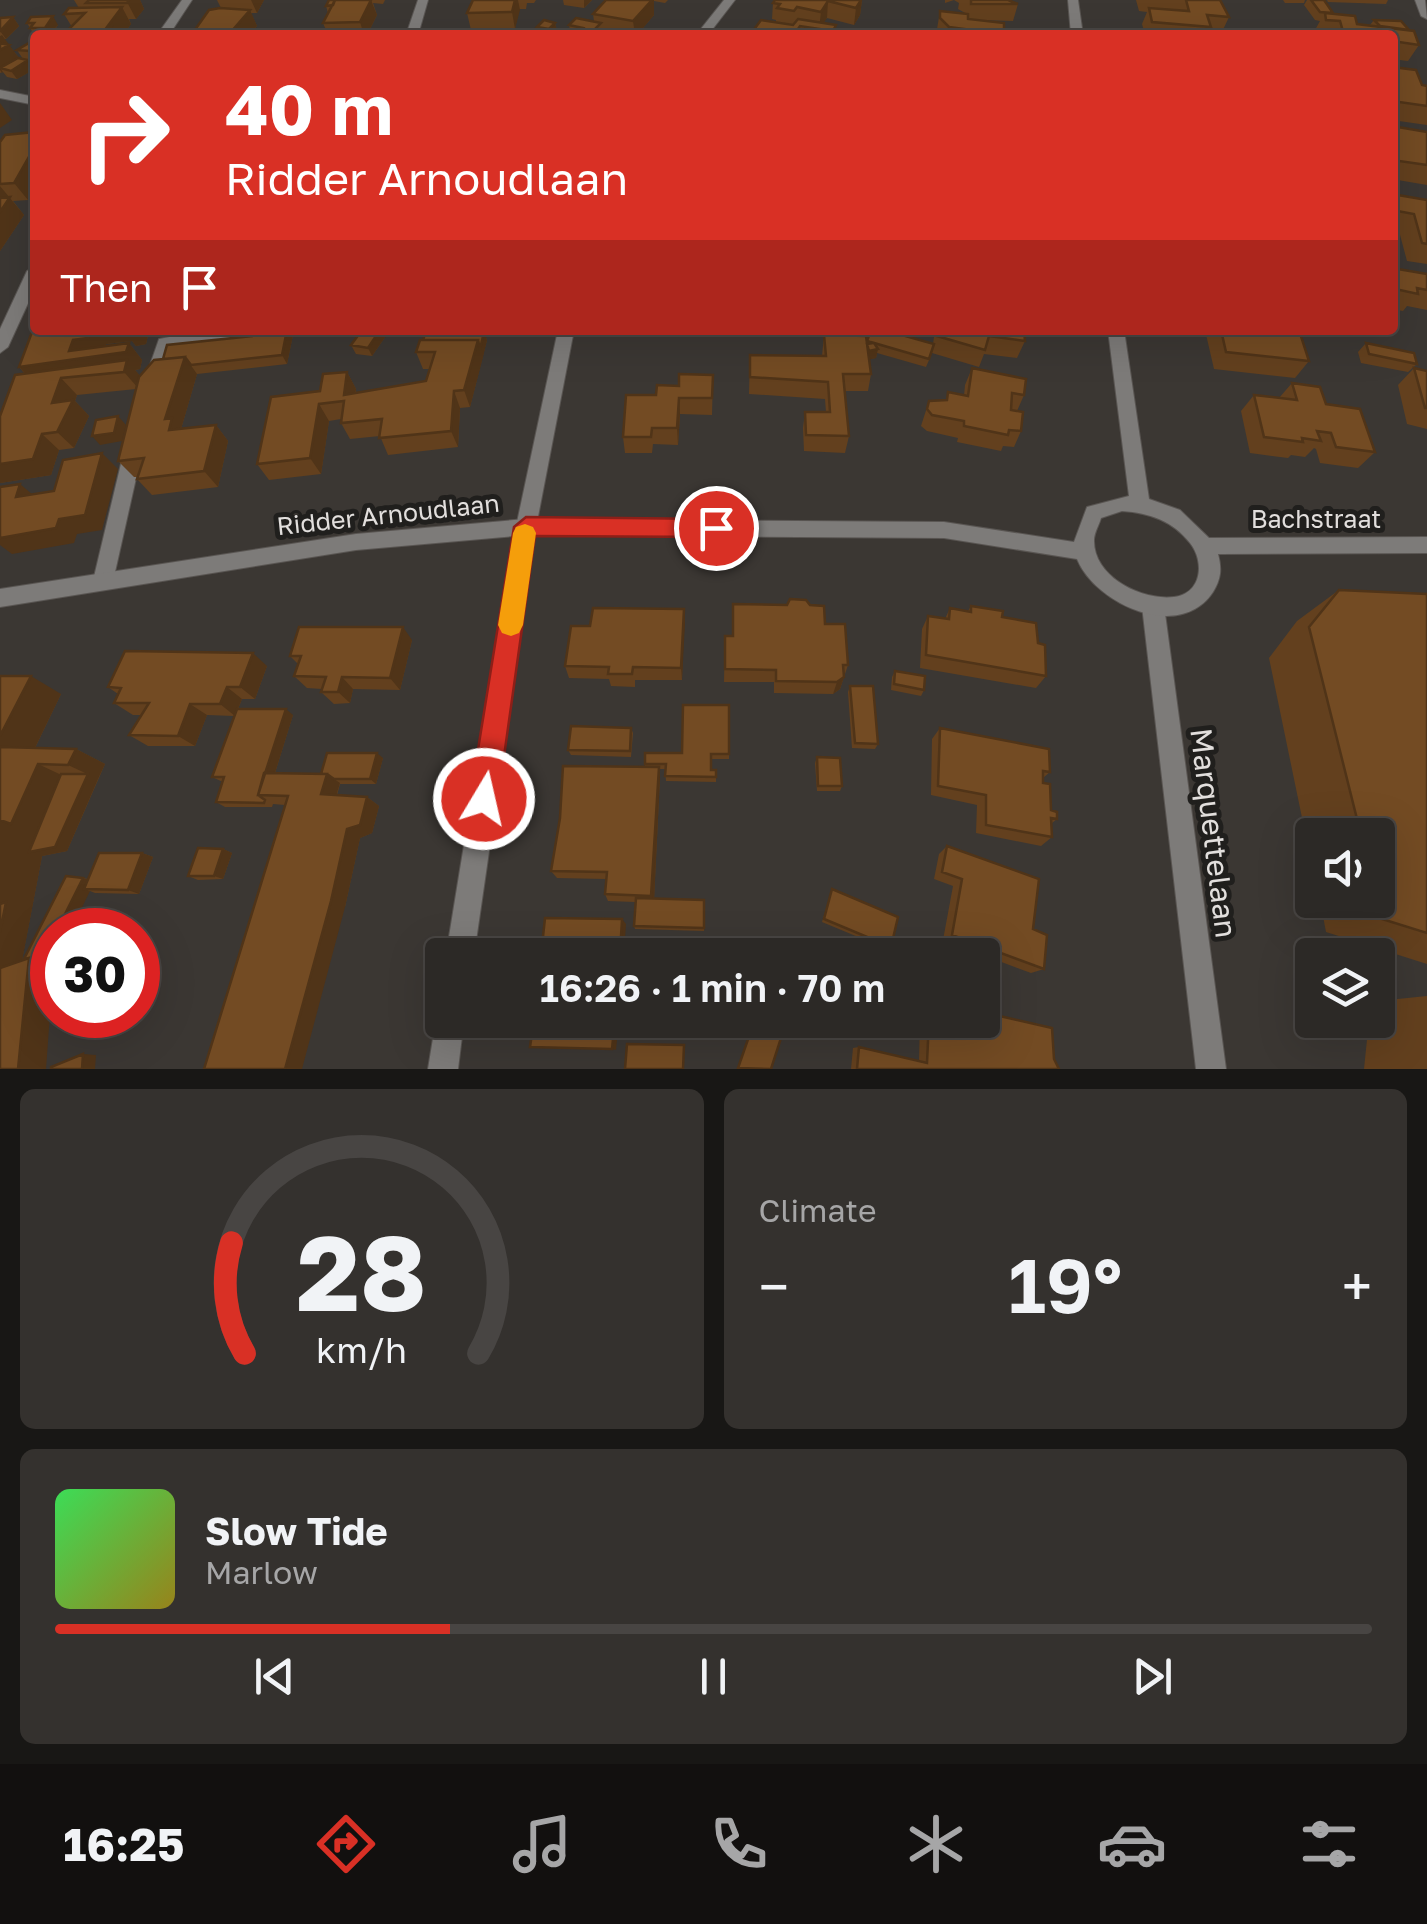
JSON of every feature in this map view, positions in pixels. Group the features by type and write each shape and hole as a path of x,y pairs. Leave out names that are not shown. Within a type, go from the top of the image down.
{"street":[{"path":"165,30 186,0"},
{"path":"414,30 423,0"},
{"path":"706,30 730,0"},
{"path":"1073,0 1077,30"},
{"path":"1420,0 1427,16"},
{"path":"0,94 30,100"},
{"path":"0,347 30,282"},
{"path":"149,396 165,343 211,335"},
{"path":"463,938 526,527 565,335"},
{"path":"1117,335 1140,504"},
{"path":"103,581 139,432"},
{"path":"1122,503 1140,504 1178,518 1204,546 1210,578 1204,592 1191,602 1153,606 1117,592 1091,567 1082,538 1094,513 1122,503"},
{"name":"Ridder Arnoudlaan","path":"0,598 356,542 526,527 944,530 1084,552"},
{"name":"Bachstraat","path":"1204,546 1427,546"},
{"name":"Marquettelaan","path":"1153,606 1211,1069"},
{"path":"443,1069 447,1038"}],"building":[{"path":"89,0 129,0 86,3"},
{"path":"335,0 371,0 360,22 323,23"},
{"path":"473,0 515,0 512,12 467,13"},
{"path":"606,0 652,0 633,21 593,14"},
{"path":"775,0 861,0 856,8 828,1 821,12 777,8 780,4 773,3"},
{"path":"971,0 1008,0 1018,4 971,4"},
{"path":"1186,0 1220,0 1229,17 1207,15 1211,27 1152,22 1149,8 1189,11"},
{"path":"1311,0 1324,0 1333,13 1320,12"},
{"path":"122,7 107,27 111,27 109,30 68,30 85,13 64,14 69,8"},
{"path":"209,10 250,10 233,30 195,30"},
{"path":"940,11 968,14 968,19 1004,23 1004,30 949,27 940,18"},
{"path":"1325,13 1355,16 1357,24 1414,31 1419,45 1398,42 1398,30 1343,30 1340,21 1326,20"},
{"path":"53,16 45,28 30,28 34,23 27,23 31,17"},
{"path":"13,17 0,31 0,18"},
{"path":"576,18 601,23 595,29 599,30 569,25"},
{"path":"798,19 836,25 834,30 800,26 797,30 754,30 761,20 793,25"},
{"path":"544,20 555,23 549,29 537,27"},
{"path":"1374,20 1401,21 1409,30 1380,26"},
{"path":"18,58 28,60 11,71 0,68"},
{"path":"1398,68 1416,70 1422,85 1427,86 1427,106 1398,102"},
{"path":"1398,127 1427,132 1427,165 1398,161"},
{"path":"30,132 30,155 14,183 0,184 0,142 5,135"},
{"path":"1398,195 1427,200 1427,244 1422,243 1414,214 1398,211"},
{"path":"10,197 0,212 0,198"},
{"path":"1398,269 1427,274 1427,290 1417,288 1418,294 1398,290"},
{"path":"31,335 89,335 73,340 69,351 129,343 126,352 19,367"},
{"path":"286,335 282,355 191,365 185,357 163,359 167,345"},
{"path":"358,335 377,335 368,348 351,345"},
{"path":"425,335 483,335 480,349 478,340 423,340"},
{"path":"824,335 866,336 871,374 843,374 849,436 806,435 805,412 830,412 828,382 750,377 750,355 826,356"},
{"path":"869,335 902,335 934,344 929,359 874,343 878,349 869,351 867,344 873,343 867,341"},
{"path":"1024,335 1025,341 989,336 985,350 937,336"},
{"path":"1222,335 1301,335 1309,361 1226,352"},
{"path":"420,340 478,340 464,390 454,391 451,431 379,438 382,419 341,423 344,401 319,404 310,458 257,464 271,397 320,391 323,374 347,372 344,395 426,381 435,352 416,352"},
{"path":"1366,343 1414,353 1417,364 1369,354"},
{"path":"185,357 165,419 172,418 169,430 216,425 204,471 137,479 144,458 118,461 139,377 154,360"},
{"path":"127,360 124,372 61,378 52,403 73,400 57,432 42,434 33,459 0,464 0,416 15,375"},
{"path":"972,368 1026,379 1024,395 1012,393 1011,410 1023,412 1021,431 1009,430 1008,435 964,426 964,421 932,415 927,409 929,401 947,400 948,392 968,396"},
{"path":"1414,368 1427,371 1427,408 1425,408"},
{"path":"679,374 713,375 712,398 679,398 677,428 652,428 651,437 623,437 626,395 656,395 657,385 679,386"},
{"path":"1292,383 1320,387 1326,404 1360,409 1375,452 1336,447 1331,433 1317,431 1321,441 1264,437 1254,395 1297,400"},
{"path":"118,416 114,433 92,436 96,420"},
{"path":"102,453 85,515 59,519 56,528 0,538 0,487 20,484 16,497 54,491 63,460"},
{"path":"1339,590 1427,594 1427,933 1382,919 1395,918 1395,818 1357,818 1309,627"},
{"path":"790,599 824,606 825,624 845,624 848,665 843,665 844,677 837,682 776,681 776,670 725,669 725,636 733,636 733,604 787,605"},
{"path":"971,606 1003,611 1002,617 1036,623 1038,643 1045,645 1046,676 926,655 928,616 949,619 950,608 971,612"},
{"path":"593,608 684,609 681,668 633,667 632,674 608,674 609,667 565,666 571,626 590,626"},
{"path":"299,627 403,627 390,678 342,677 338,692 321,692 326,677 294,676 301,656 290,656"},
{"path":"125,651 253,653 240,687 227,687 220,704 190,704 178,736 129,735 149,703 114,703 121,688 108,687"},
{"path":"895,671 925,676 924,690 894,684"},
{"path":"0,676 31,676 0,736"},
{"path":"850,686 873,686 878,744 855,743"},
{"path":"683,705 729,705 729,754 711,754 711,770 716,770 716,777 665,776 666,764 645,764 645,753 682,753"},
{"path":"237,709 286,709 258,795 264,803 216,802 224,777 212,777"},
{"path":"571,726 631,728 630,751 568,750"},
{"path":"940,728 1049,749 1050,772 1043,771 1043,783 1050,784 1051,810 1057,812 1057,819 1051,818 1052,837 986,825 986,795 938,786"},
{"path":"0,747 76,749 68,765 38,764 11,824 0,820"},
{"path":"327,753 377,753 370,779 334,779 321,774"},
{"path":"817,757 840,758 842,786 818,786"},
{"path":"563,766 659,767 651,896 605,894 607,872 551,871"},
{"path":"264,773 327,774 321,794 367,797 360,825 347,829 285,1069 204,1069 288,796 258,795"},
{"path":"61,774 88,774 55,847 29,852"},
{"path":"947,846 1039,879 1033,929 1047,935 1044,969 1000,953 1000,938 952,935 962,879 942,872"},
{"path":"198,848 223,849 214,876 188,876"},
{"path":"99,853 142,853 128,890 84,889"},
{"path":"66,876 83,878 68,908 50,908"},
{"path":"832,889 898,917 893,938 869,938 824,919"},
{"path":"636,898 704,900 704,928 634,926"},
{"path":"6,902 0,932 0,904"},
{"path":"545,918 622,919 621,938 543,938"},
{"path":"29,958 18,1069 0,1069 0,968"},
{"path":"1000,1016 1052,1028 1054,1059 1059,1069 857,1069 859,1047 927,1063 928,1038 1000,1038"},
{"path":"531,1038 613,1038 612,1049 530,1047"},
{"path":"748,1038 781,1038 771,1069 738,1068"},
{"path":"627,1044 684,1045 683,1069 625,1069"},
{"path":"83,1054 82,1069 51,1069 51,1067"}],"slow traffic":[{"path":"511,625 525,533"}],"route":[{"path":"484,799 526,527 716,528"}]}
